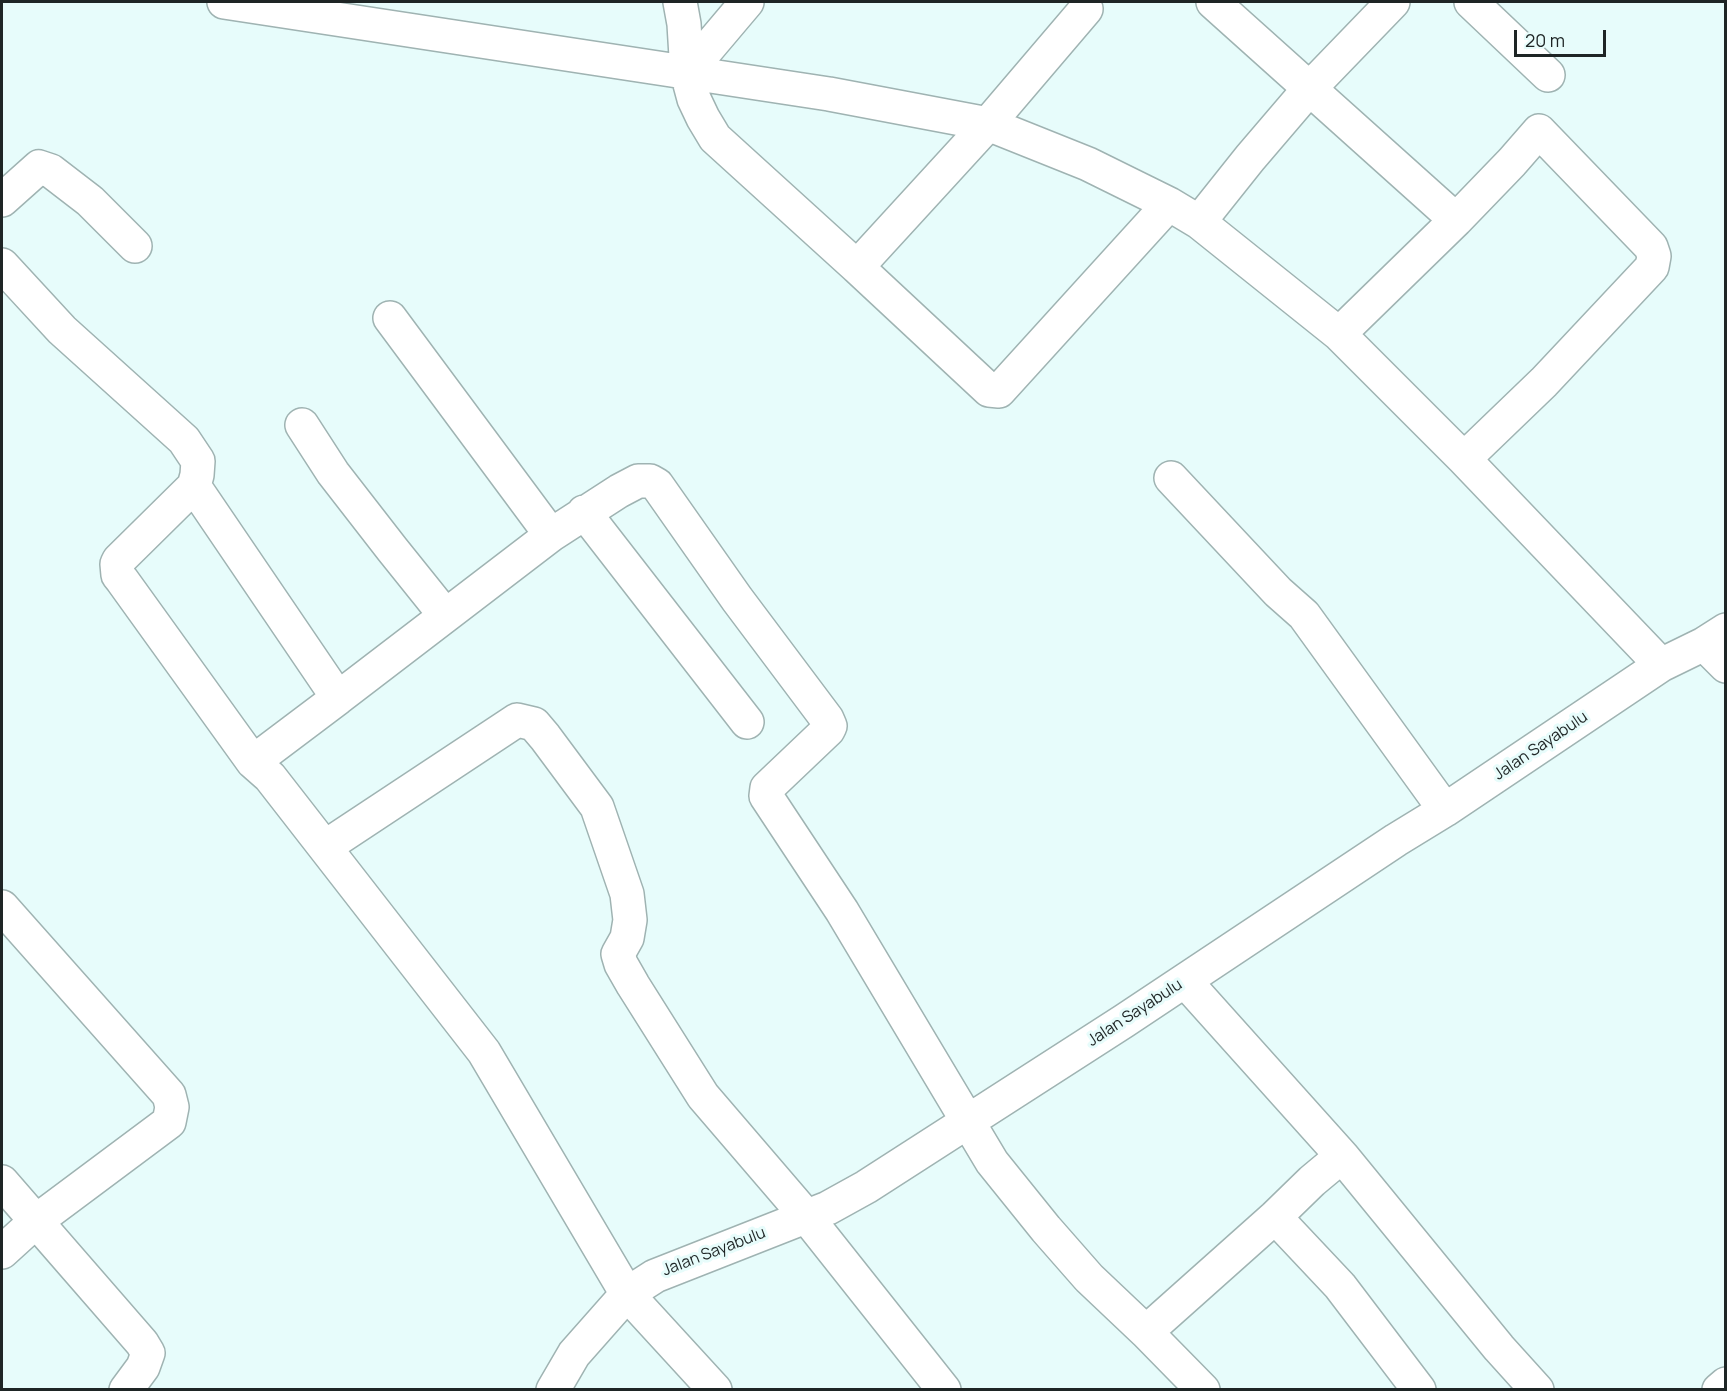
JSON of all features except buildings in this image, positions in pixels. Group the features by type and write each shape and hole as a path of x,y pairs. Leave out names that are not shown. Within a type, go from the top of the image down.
{"street":[{"path":"224,2 829,94 988,124 1088,164 1169,204 1199,222 1339,333 1464,459 1661,665"},
{"path":"680,2 684,24 687,74 694,99 715,138 989,390 999,391 1169,204"},
{"path":"687,74 747,2"},
{"path":"1214,2 1456,220"},
{"path":"1199,222 1250,158 1310,89 1393,2"},
{"path":"1472,2 1548,75"},
{"path":"857,267 988,124 1086,9"},
{"path":"1339,333 1456,220 1539,131 1651,247 1654,256 1652,267 1544,382 1464,459"},
{"path":"2,200 39,167 51,171 90,201 135,246"},
{"path":"2,265 62,330 184,440 198,461 194,486 119,560 118,575 252,762 270,777 484,1052 627,1294 715,1389"},
{"path":"390,318 551,535"},
{"path":"303,425 333,472 445,615"},
{"path":"1171,478 1278,592 1304,615 1445,810"},
{"path":"252,762 551,535 638,481 650,481 657,486 830,726 767,788 766,796 842,911 992,1162 1089,1278 1203,1389"},
{"path":"194,486 338,698"},
{"path":"585,512 747,722"},
{"name":"Jalan Sayabulu","path":"558,1387 574,1354 627,1294 655,1276 828,1208 866,1186 1185,981 1661,665 1718,647"},
{"path":"325,848 517,720 534,724 597,807 627,894 630,920 627,938 618,954 621,964 703,1096 806,1216 944,1389"},
{"path":"2,907 169,1095 171,1107 169,1122 35,1222 2,1251"},
{"path":"1185,981 1342,1156 1499,1348 1537,1389"},
{"path":"1146,1332 1342,1156"},
{"path":"2,1182 142,1342 148,1353 142,1367 126,1389"},
{"path":"1275,1217 1340,1286 1419,1389"},
{"path":"1719,1389 1725,1384"}]}
